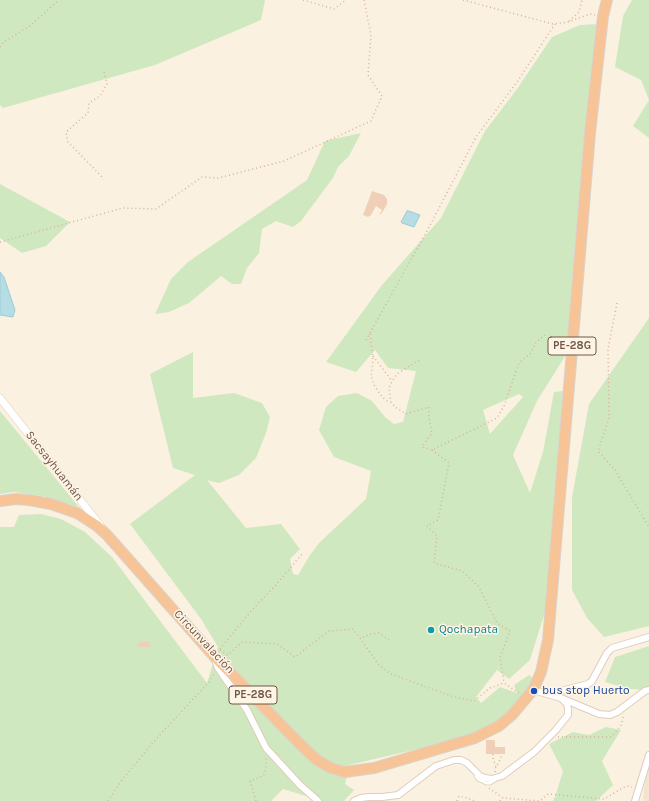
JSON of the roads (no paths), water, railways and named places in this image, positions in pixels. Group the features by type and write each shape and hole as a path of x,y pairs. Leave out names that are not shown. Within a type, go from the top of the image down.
{"highway":[{"name":"PE-28G","path":"533,690 541,672 548,640 590,133 603,16 607,0"},
{"name":"Circunvalación","path":"0,501 22,500 51,504 76,514 97,526 317,760 331,768 345,772 374,768 475,738 499,726 512,715 533,690"}],"street":[{"name":"Sacsayhuamán","path":"0,398 107,535"},
{"path":"547,695 588,684 592,681 607,653 612,648 649,637"},
{"path":"217,652 218,668 247,710 266,748 300,785 318,801"},
{"path":"533,690 561,698 587,710 610,715 617,712 645,691 649,690"},
{"path":"354,801 369,796 382,797 398,795 436,766 454,760 461,760 472,767 480,776 485,778 492,780 502,776 534,752 568,715 569,712 567,704 561,698"},
{"path":"635,801 638,787 649,755"}],"water":[{"path":"407,211 420,215 414,227 401,222"},
{"path":"0,272 4,277 15,310 13,317 0,315"}],"place":[{"name":"Qochapata","path":"431,630"},
{"name":"bus stop Huerto","path":"534,691"}]}
